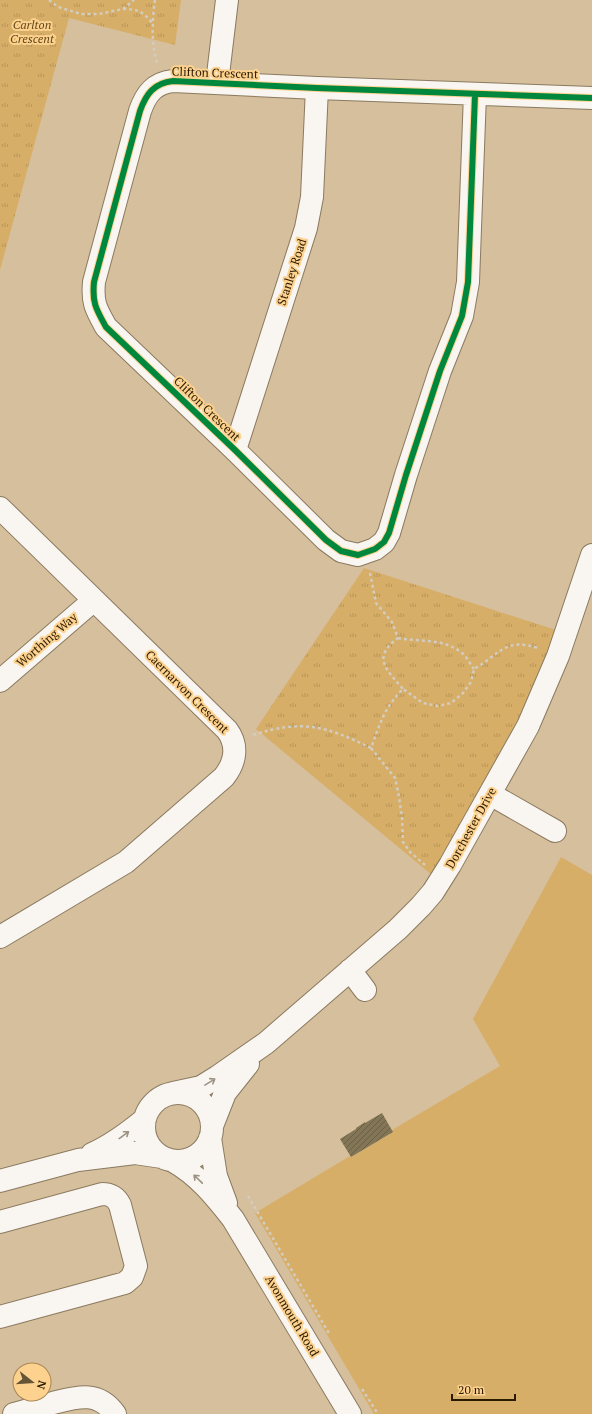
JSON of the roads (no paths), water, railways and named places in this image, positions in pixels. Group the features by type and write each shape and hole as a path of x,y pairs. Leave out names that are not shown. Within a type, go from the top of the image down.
{"street":[{"path":"216,83 227,0"},
{"name":"Clifton Crescent","path":"475,94 468,282 462,316 435,385 389,533 384,542 375,549 367,553 351,555 341,551 329,543 235,450 106,327 95,308 93,295 94,282 140,111 145,98 163,82 173,81 592,98"},
{"name":"Stanley Road","path":"235,450 306,228 312,197 317,88"},
{"name":"Caernarvon Crescent","path":"0,508 227,730 233,741 235,752 233,762 224,777 126,862 0,937"},
{"name":"Dorchester Drive","path":"173,1093 201,1087 266,1043 410,918 433,892 528,726 558,656 592,555"},
{"name":"Worthing Way","path":"0,680 94,600"},
{"path":"490,794 555,830"},
{"path":"350,970 365,990"},
{"name":"Dorchester Drive","path":"211,1132 225,1093 266,1043"},
{"path":"0,1182 78,1160 108,1147 145,1119 151,1107 161,1098 173,1093 187,1094 200,1101 209,1112 211,1132 202,1152 189,1160 168,1159 135,1153 78,1160"},
{"path":"145,1119 145,1134 151,1147 168,1159"},
{"name":"Avonmouth Road","path":"211,1132 216,1176 233,1218"},
{"name":"Avonmouth Road","path":"168,1159 188,1169 217,1198 233,1218 350,1414"},
{"path":"0,1222 102,1194 108,1194 114,1197 120,1205 136,1266 132,1277 125,1283 0,1317"},
{"path":"14,1414 82,1396 97,1399 105,1403 115,1414"}],"park label":[{"name":"Carlton Crescent","path":"32,32"}]}
